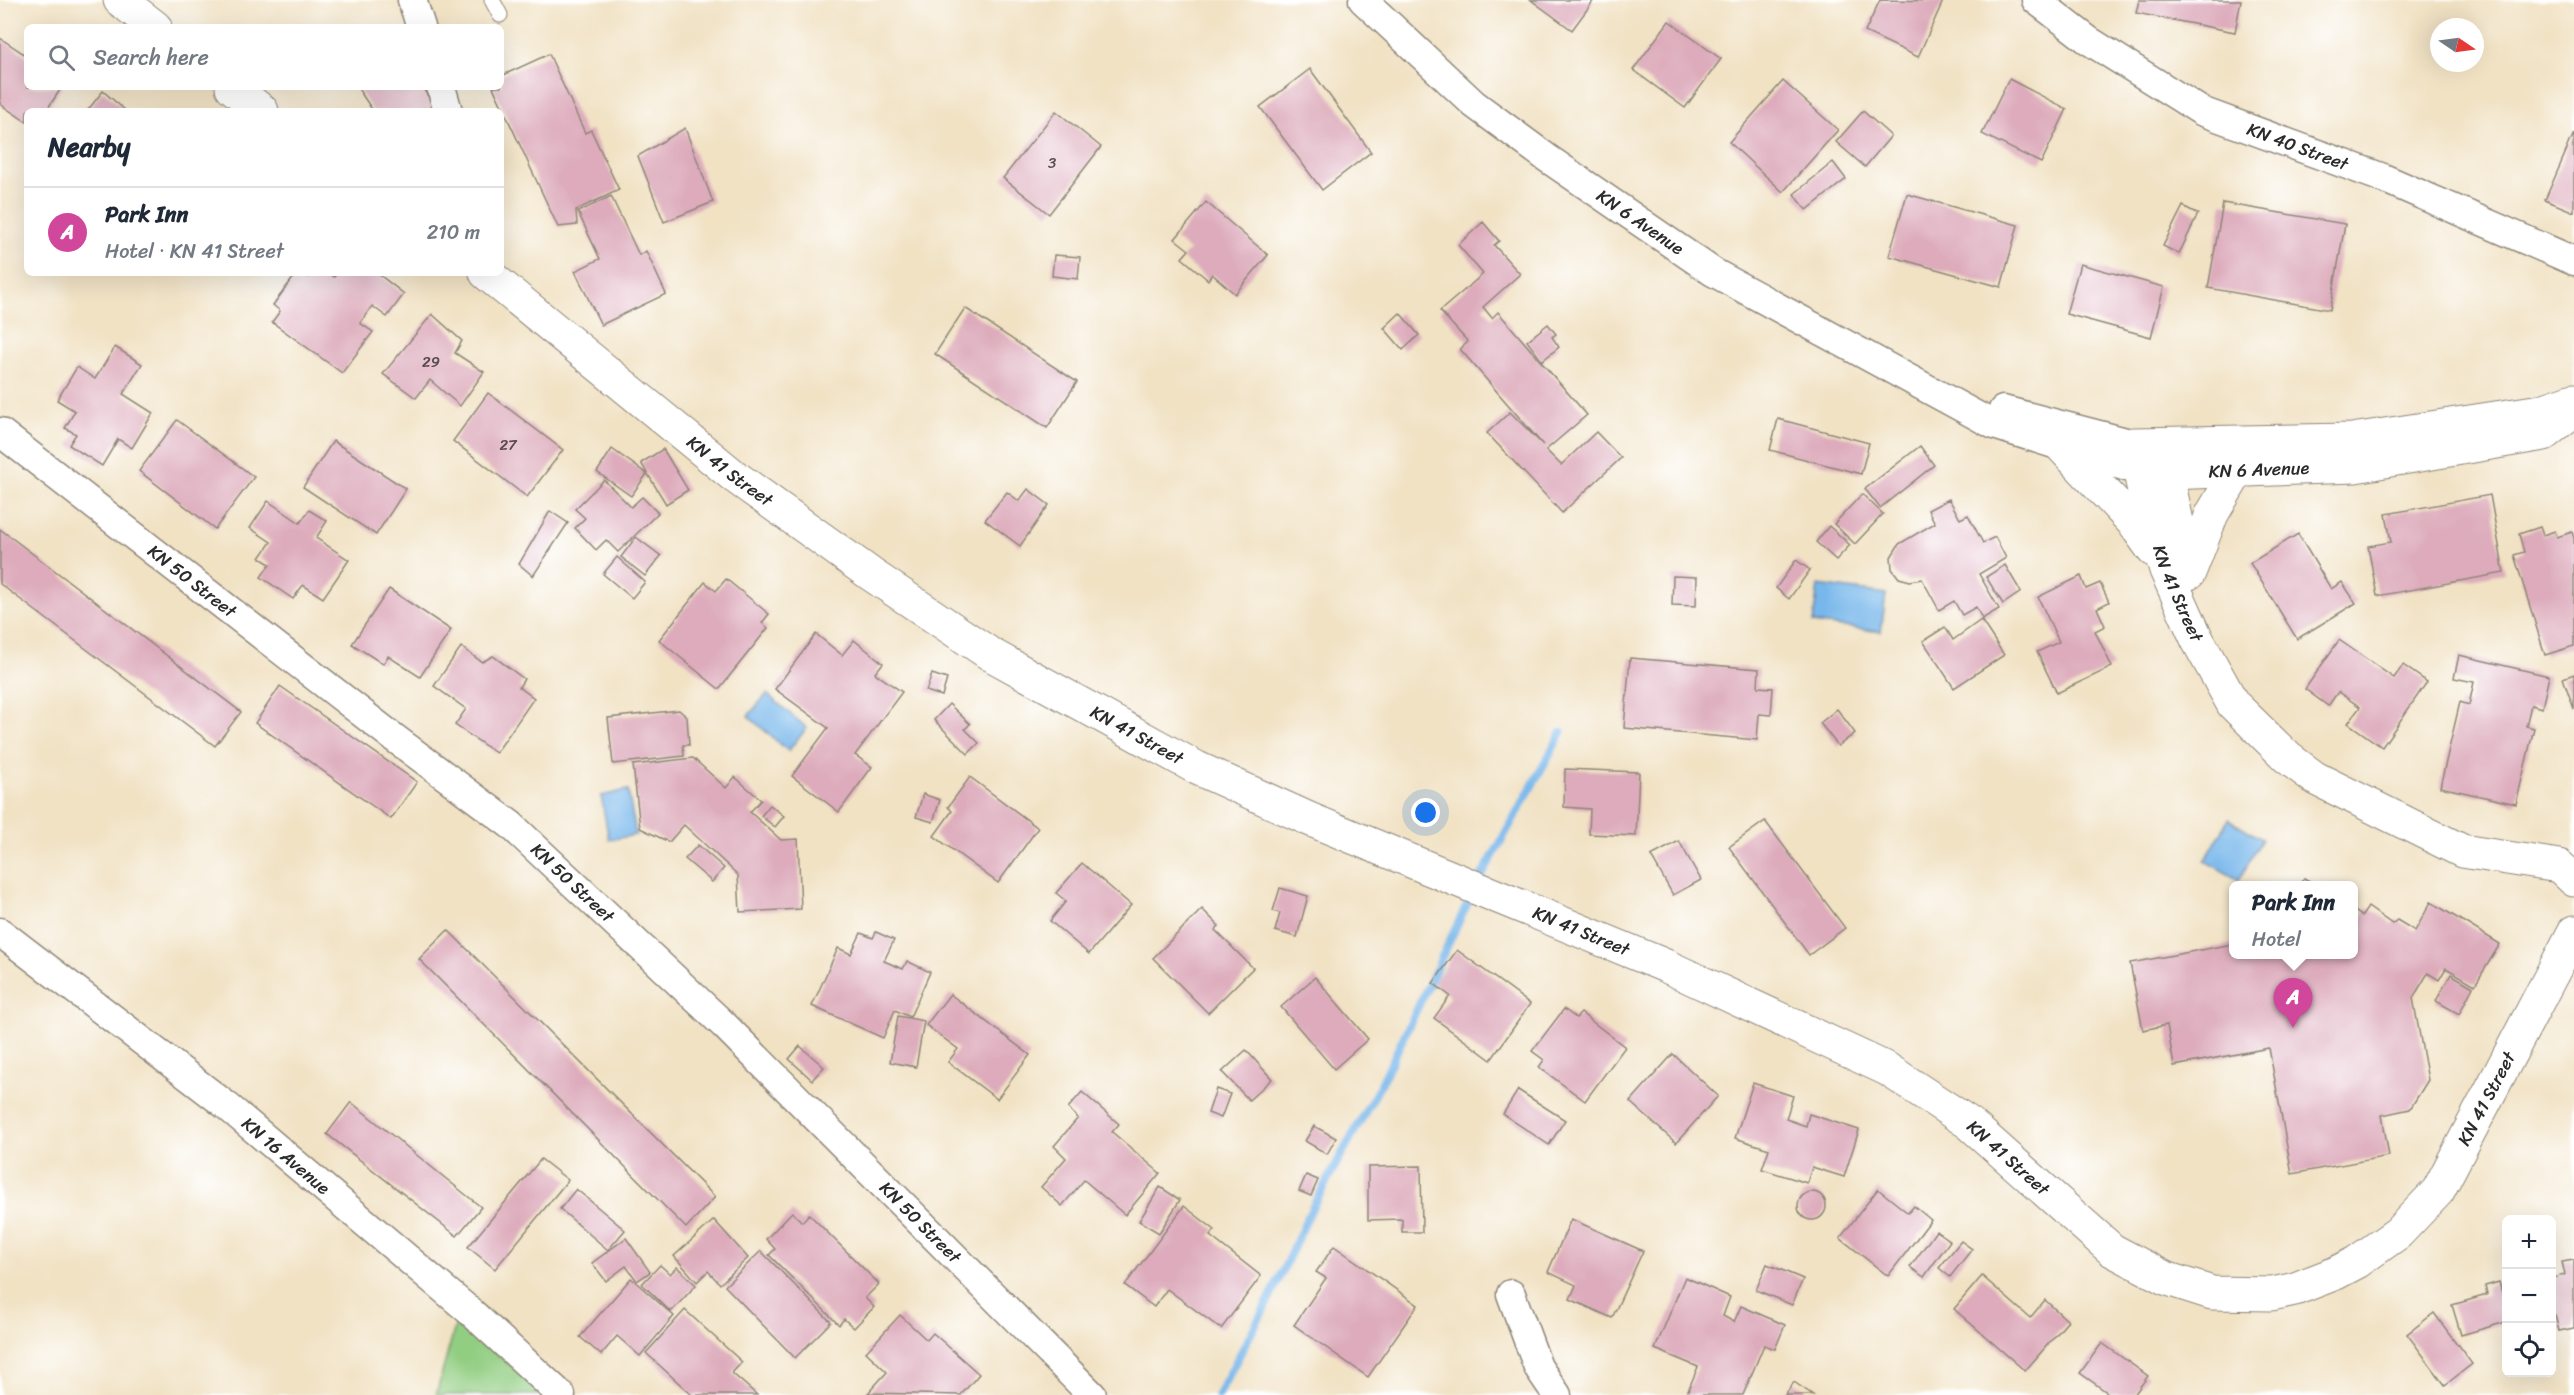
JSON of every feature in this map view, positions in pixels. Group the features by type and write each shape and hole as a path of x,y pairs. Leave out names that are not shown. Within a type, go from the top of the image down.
{"main road":[{"path":"120,0 151,24"},
{"path":"236,90 258,108"},
{"name":"KN 41 Street","path":"493,276 734,476 872,575 990,654 1197,768 1309,819 1665,966 1887,1070 1969,1123 2112,1250 2165,1278 2212,1293 2272,1294 2295,1289 2357,1262 2398,1233 2438,1191 2574,932"},
{"name":"KN 6 Avenue","path":"2150,458 2352,440 2541,411 2574,400"},
{"name":"KN 6 Avenue","path":"2150,458 2238,470 2355,466 2544,434 2574,410"},
{"path":"2063,448 2178,572 2238,470"},
{"name":"KN 41 Street","path":"2150,458 2174,514 2178,572 2248,692 2256,726 2288,758 2315,778 2462,851 2559,866 2574,880"}],"street":[{"path":"412,0 421,24"},
{"name":"KN 6 Avenue","path":"1363,0 1474,104 1713,272 1994,425 2063,448 2150,458"},
{"name":"KN 40 Street","path":"2037,0 2088,40 2201,111 2383,178 2574,261"},
{"path":"442,90 447,108"},
{"name":"KN 6 Avenue","path":"1947,399 2001,409 2150,458"},
{"name":"KN 50 Street","path":"0,432 384,730 511,825 724,1025 1092,1395"},
{"name":"KN 16 Avenue","path":"0,932 227,1106 472,1313 561,1395"},
{"path":"1511,1294 1538,1366 1557,1395"}],"lane":[{"path":"492,0 500,15"}],"green space":[{"path":"457,1319 545,1395 436,1395"}],"water":[{"path":"1818,585 1886,594 1881,632 1813,623"},
{"path":"767,694 807,728 788,751 748,716"},
{"path":"628,790 636,835 609,840 601,796"},
{"path":"2229,819 2262,839 2239,880 2205,861"}],"building":[{"path":"1531,0 1594,0 1572,30"},
{"path":"1880,0 1943,1 1918,57 1865,32"},
{"path":"2139,0 2241,0 2235,32 2136,13"},
{"path":"1669,21 1721,59 1685,108 1633,70"},
{"path":"0,38 24,54 24,90 60,90 48,108 24,108 24,120 0,104"},
{"path":"549,54 585,133 591,130 619,190 576,210 577,225 558,227 494,90 504,90 504,75"},
{"path":"1310,69 1371,152 1322,190 1260,107"},
{"path":"2009,79 2067,109 2041,163 1982,134"},
{"path":"1783,81 1838,130 1783,192 1729,142"},
{"path":"359,90 424,90 436,108 371,108"},
{"path":"103,91 123,108 89,108"},
{"path":"1056,111 1101,147 1049,214 1003,178"},
{"path":"1863,111 1891,136 1865,167 1836,142"},
{"path":"685,128 713,202 664,222 638,156"},
{"path":"2574,133 2574,212 2545,200"},
{"path":"1833,162 1846,179 1807,210 1794,194"},
{"path":"1907,194 2018,225 2001,287 1889,256"},
{"path":"611,196 639,255 646,251 666,294 601,325 575,271 600,259 578,212"},
{"path":"1206,202 1268,255 1235,294 1212,274 1208,280 1182,258 1189,250 1175,239"},
{"path":"2223,203 2345,224 2330,310 2208,288"},
{"path":"2183,206 2198,214 2179,254 2163,246"},
{"path":"1483,222 1499,241 1494,245 1520,274 1483,307 1492,318 1498,312 1587,415 1546,450 1561,465 1596,432 1621,458 1562,513 1487,433 1510,412 1543,445 1460,349 1468,342 1440,311 1483,274 1458,245"},
{"path":"1054,255 1080,257 1078,279 1052,276"},
{"path":"2080,264 2164,287 2151,337 2066,314"},
{"path":"295,276 381,276 404,294 387,317 372,306 360,323 373,332 342,373 272,322 280,311 273,305"},
{"path":"965,308 1077,382 1047,428 935,354"},
{"path":"1400,313 1419,335 1403,350 1384,328"},
{"path":"432,314 462,341 455,353 484,372 460,406 430,380 416,398 383,374"},
{"path":"1548,324 1556,334 1552,337 1559,347 1542,361 1527,341"},
{"path":"115,347 142,364 123,394 153,413 132,448 118,439 102,466 69,445 76,434 65,428 75,411 57,400 77,367 95,379"},
{"path":"488,393 563,450 527,497 453,441"},
{"path":"1778,419 1869,443 1861,474 1770,450"},
{"path":"177,420 254,477 215,529 139,471"},
{"path":"333,441 406,489 376,535 303,487"},
{"path":"1920,446 1934,465 1880,508 1865,489"},
{"path":"612,449 647,474 631,496 597,472"},
{"path":"663,449 688,490 666,504 641,463"},
{"path":"604,480 631,507 642,497 658,513 618,552 606,540 596,550 575,528 585,518 575,509"},
{"path":"1028,489 1049,505 1020,546 985,520 1007,492 1019,501"},
{"path":"1862,494 1883,514 1855,544 1834,524"},
{"path":"2490,495 2504,573 2377,596 2368,546 2391,542 2386,514"},
{"path":"1949,499 1960,519 1968,515 1983,543 1995,537 2006,558 1979,574 1999,609 1982,619 1976,607 1962,615 1954,601 1939,610 1922,579 1910,581 1899,578 1892,569 1891,557 1899,544 1935,523 1928,510"},
{"path":"268,501 300,523 309,510 327,521 316,538 349,560 323,598 303,585 293,599 261,577 270,564 260,558 271,542 250,528"},
{"path":"550,511 568,523 533,576 519,564"},
{"path":"1829,526 1850,545 1836,560 1816,542"},
{"path":"2540,527 2543,535 2555,531 2557,537 2572,532 2574,538 2574,646 2545,655 2514,555 2524,552 2519,534"},
{"path":"0,529 241,712 215,746 0,584"},
{"path":"2298,534 2331,589 2342,582 2356,603 2297,639 2250,563"},
{"path":"636,537 661,556 645,576 621,557"},
{"path":"617,557 645,582 632,598 603,574"},
{"path":"1796,560 1810,570 1789,599 1776,588"},
{"path":"2005,565 2021,592 2003,604 1986,577"},
{"path":"1673,576 1697,577 1696,606 1672,605"},
{"path":"2081,576 2086,589 2100,583 2109,602 2097,608 2105,626 2095,631 2112,667 2057,693 2037,652 2059,642 2038,597"},
{"path":"726,579 769,614 762,623 768,628 719,689 659,640 705,582 716,591"},
{"path":"389,589 451,630 420,677 388,656 383,664 352,644"},
{"path":"1981,620 2004,655 1954,688 1923,641 1945,627 1953,640"},
{"path":"816,634 842,655 854,640 883,663 875,673 902,692 855,755 872,767 839,812 792,776 828,728 775,689"},
{"path":"2339,640 2394,678 2403,665 2427,682 2382,747 2348,723 2360,707 2338,692 2328,706 2305,689"},
{"path":"461,647 482,662 493,656 524,679 519,687 534,698 496,753 455,725 466,709 434,686"},
{"path":"2459,655 2549,676 2542,708 2531,705 2526,726 2534,728 2516,804 2440,787 2460,702 2469,705 2474,682 2454,678"},
{"path":"1630,658 1759,669 1758,687 1773,688 1771,715 1759,714 1757,740 1624,728"},
{"path":"932,674 947,679 942,696 926,691"},
{"path":"2574,674 2574,709 2563,678"},
{"path":"280,686 417,782 391,819 255,723"},
{"path":"949,704 970,724 965,729 979,743 968,754 934,720"},
{"path":"1837,709 1855,733 1838,746 1820,723"},
{"path":"679,710 687,717 689,745 683,745 684,756 613,764 608,718"},
{"path":"693,758 726,788 735,777 761,800 750,812 781,840 798,839 801,909 740,912 738,875 684,825 669,842 640,828 633,765"},
{"path":"1565,769 1639,772 1636,836 1589,834 1590,809 1564,807"},
{"path":"970,777 1038,828 998,883 934,836 952,811 948,807"},
{"path":"923,794 940,800 933,822 916,817"},
{"path":"770,805 784,816 775,827 761,816"},
{"path":"1765,821 1845,928 1809,955 1729,847"},
{"path":"1679,841 1701,880 1673,895 1651,856"},
{"path":"698,845 724,868 712,882 685,859"},
{"path":"1082,863 1131,905 1089,954 1050,921 1066,901 1056,893"},
{"path":"1280,888 1308,896 1297,937 1275,931 1280,913 1273,911"},
{"path":"2431,902 2500,944 2475,985 2446,968 2439,980 2428,973 2413,998 2428,1080 2410,1109 2382,1115 2389,1156 2292,1174 2269,1048 2174,1066 2167,1025 2143,1030 2130,963 2229,945 2229,959 2358,959 2358,913 2362,916 2368,907 2392,924 2397,920 2415,931"},
{"path":"1202,909 1219,926 1215,930 1253,968 1208,1013 1153,958"},
{"path":"448,930 715,1197 686,1228 419,959"},
{"path":"876,932 894,940 884,961 903,969 907,961 930,972 910,1017 895,1010 883,1038 812,1006 838,948 851,954 861,933 873,938"},
{"path":"1457,950 1530,1004 1491,1060 1434,1018 1450,996 1433,983"},
{"path":"2451,974 2473,987 2459,1014 2436,1001"},
{"path":"1315,977 1368,1039 1334,1069 1281,1007"},
{"path":"950,994 1030,1055 997,1099 948,1062 958,1049 926,1025"},
{"path":"1564,1009 1576,1018 1581,1013 1625,1047 1585,1101 1539,1067 1544,1060 1532,1051"},
{"path":"898,1016 924,1021 916,1067 890,1062"},
{"path":"800,1046 824,1067 812,1080 789,1059"},
{"path":"1246,1050 1272,1079 1249,1100 1222,1072"},
{"path":"1673,1054 1718,1096 1676,1143 1630,1102"},
{"path":"1753,1083 1793,1096 1786,1119 1806,1126 1809,1114 1859,1130 1844,1177 1812,1167 1807,1183 1762,1169 1769,1149 1735,1138"},
{"path":"1216,1089 1230,1094 1221,1118 1208,1113"},
{"path":"1518,1090 1565,1120 1549,1145 1503,1114"},
{"path":"1082,1092 1119,1124 1112,1132 1160,1173 1125,1215 1084,1180 1062,1206 1041,1187 1066,1158 1054,1146 1078,1118 1068,1108"},
{"path":"351,1102 481,1207 457,1236 327,1134"},
{"path":"1314,1126 1336,1138 1327,1154 1305,1141"},
{"path":"541,1159 568,1180 495,1269 468,1247"},
{"path":"1421,1166 1422,1232 1402,1232 1402,1219 1368,1220 1368,1167"},
{"path":"1306,1175 1318,1180 1311,1196 1299,1191"},
{"path":"1160,1187 1180,1200 1159,1233 1139,1221"},
{"path":"576,1189 625,1230 608,1250 560,1209"},
{"path":"1878,1189 1908,1213 1914,1206 1931,1220 1888,1276 1840,1238"},
{"path":"1812,1192 1822,1196 1826,1206 1822,1216 1812,1220 1802,1216 1798,1206 1802,1196"},
{"path":"1184,1206 1215,1230 1210,1236 1261,1276 1221,1329 1167,1289 1154,1307 1125,1285"},
{"path":"792,1212 802,1222 809,1214 879,1284 865,1298 874,1307 854,1328 844,1319 839,1325 769,1255 775,1249 766,1239"},
{"path":"1571,1219 1643,1251 1612,1318 1570,1299 1576,1285 1548,1272"},
{"path":"714,1220 748,1258 720,1284 708,1271 697,1282 674,1256"},
{"path":"1936,1231 1950,1241 1924,1277 1910,1267"},
{"path":"626,1238 650,1272 637,1281 626,1266 606,1281 592,1263"},
{"path":"1961,1241 1972,1249 1950,1277 1939,1268"},
{"path":"1334,1246 1418,1305 1368,1377 1294,1325 1326,1278 1316,1272"},
{"path":"761,1251 831,1322 795,1358 725,1286"},
{"path":"2574,1260 2574,1328 2559,1331 2556,1319 2556,1277 2565,1275 2562,1262"},
{"path":"1767,1264 1803,1279 1792,1305 1756,1290"},
{"path":"660,1265 670,1274 677,1267 696,1285 671,1312 642,1284"},
{"path":"1982,1276 2030,1318 2045,1300 2068,1321 2025,1371 1954,1309"},
{"path":"1685,1277 1730,1297 1723,1316 1734,1322 1741,1306 1785,1325 1775,1349 1764,1345 1743,1395 1686,1395 1698,1367 1655,1349"},
{"path":"631,1278 674,1316 640,1356 617,1336 601,1355 580,1337"},
{"path":"2499,1282 2502,1293 2502,1323 2461,1335 2452,1305 2487,1295 2485,1286"},
{"path":"685,1310 742,1362 732,1373 757,1395 692,1395 646,1353"},
{"path":"2434,1313 2472,1364 2445,1385 2407,1334"},
{"path":"900,1315 927,1340 933,1333 979,1374 961,1395 868,1393 887,1372 866,1352"},
{"path":"2102,1343 2148,1376 2134,1395 2111,1395 2080,1373"},
{"path":"1794,1382 1813,1395 1785,1395"}],"waterway":[{"path":"1479,881 1562,732"},
{"path":"1218,1395 1270,1298 1312,1208 1382,1082 1473,892"}],"place":[{"name":"Park Inn","path":"2293,1028"}]}
